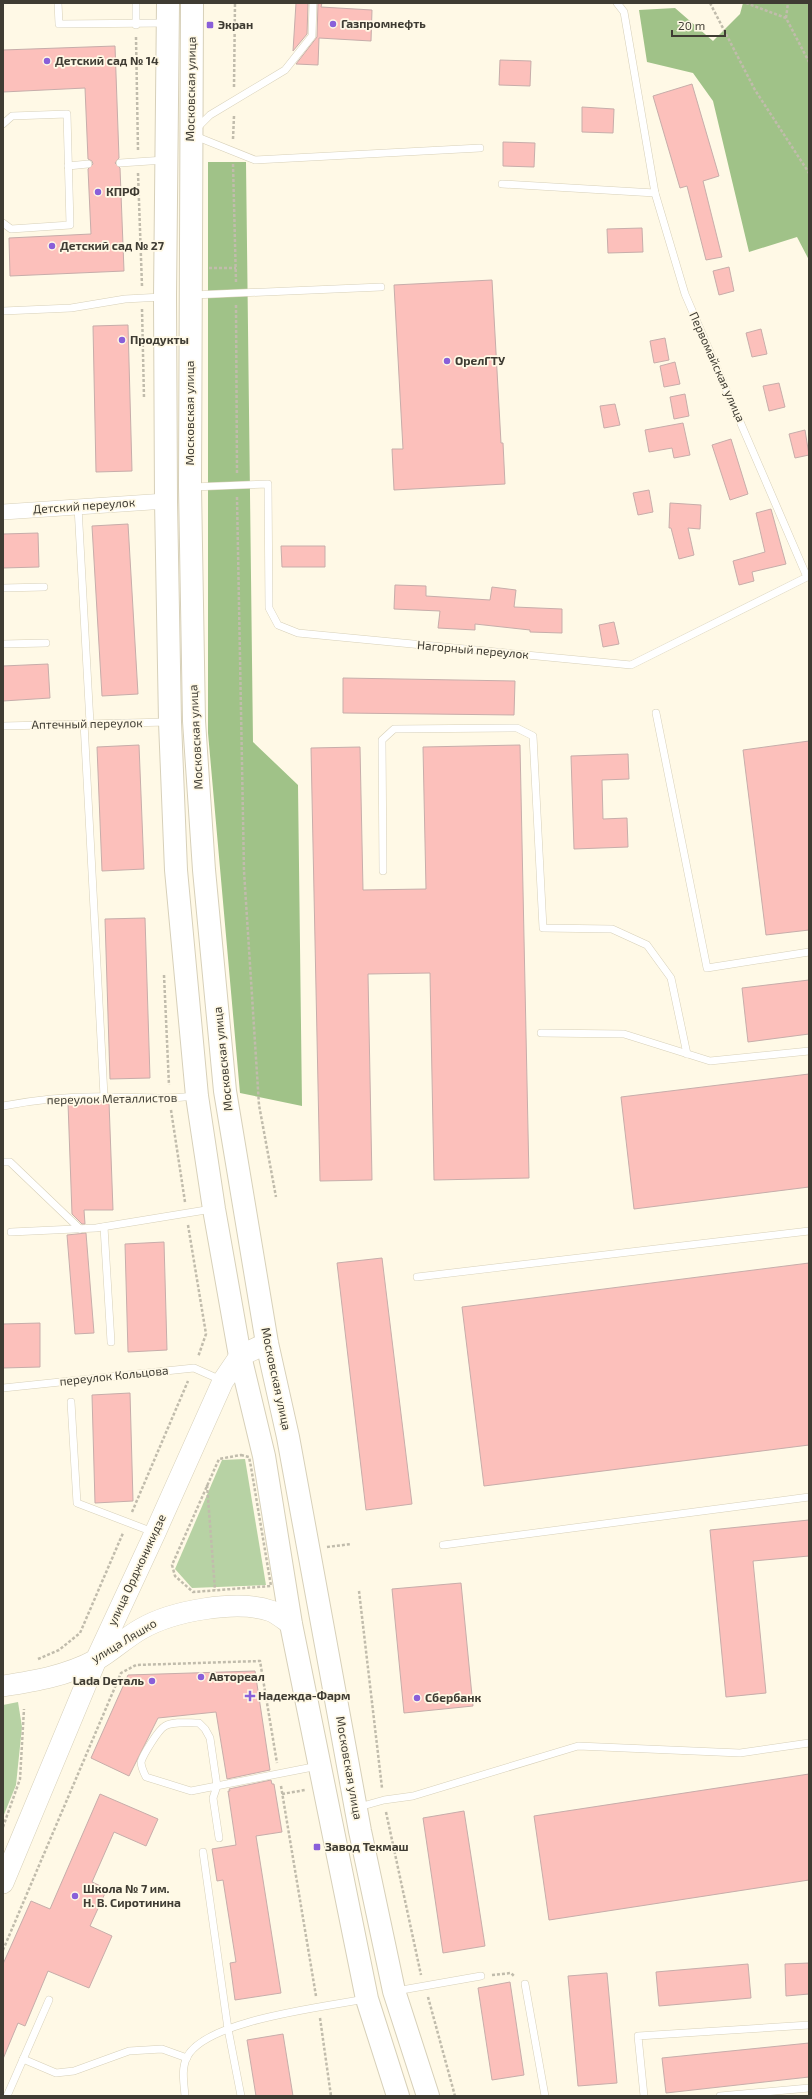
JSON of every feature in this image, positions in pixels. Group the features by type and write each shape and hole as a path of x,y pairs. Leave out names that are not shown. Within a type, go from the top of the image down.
{"main road":[{"name":"Московская улица","path":"192,3 190,134 190,487 194,721 204,870 225,1092 267,1343 288,1437 356,1808 394,1992 428,2096"},
{"name":"Московская улица","path":"168,13 165,297 166,501 170,722 176,870 197,1096 214,1209 240,1356 264,1456 291,1624 368,1999 398,2096"},
{"path":"165,297 190,295"},
{"name":"улица Орджоникидзе","path":"3,1883 96,1660 155,1533 222,1381 240,1356 267,1343"},
{"name":"улица Ляшко","path":"3,1686 55,1677 96,1660 141,1629 163,1618 187,1611 249,1607 271,1611 291,1624"}],"street":[{"name":"Детский переулок","path":"3,512 166,501"}],"lane":[{"path":"58,3 59,24 136,25 168,13"},
{"path":"136,3 136,25"},
{"path":"314,3 312,36 285,70 210,115 190,134 255,160 480,148"},
{"name":"Первомайская улица","path":"617,3 624,12 654,193 685,294 807,577 683,640"},
{"path":"3,124 12,116 67,114 70,225 11,229 3,224"},
{"path":"120,163 167,160"},
{"path":"68,166 88,164"},
{"path":"502,184 654,193"},
{"path":"190,295 381,287"},
{"path":"3,311 71,308 142,298 165,297"},
{"name":"Нагорный переулок","path":"237,485 268,484 269,608 278,625 298,633 631,665 683,640"},
{"path":"190,487 237,485"},
{"path":"78,507 104,1096"},
{"path":"3,588 44,587"},
{"path":"3,644 46,643"},
{"path":"656,713 707,968 809,952"},
{"name":"Аптечный переулок","path":"3,726 170,722"},
{"path":"383,871 382,740 394,729 517,728 533,736 543,928 612,929 647,945 671,978 687,1054"},
{"path":"541,1033 624,1034 710,1061 809,1051"},
{"name":"переулок Металлистов","path":"3,1106 35,1100 104,1096 170,1099 197,1096"},
{"path":"3,1162 10,1162 80,1229"},
{"path":"11,1232 104,1227 214,1209"},
{"path":"104,1227 111,1342"},
{"path":"417,1277 809,1231"},
{"path":"194,1368 222,1381"},
{"name":"переулок Кольцова","path":"3,1388 194,1368"},
{"path":"71,1402 76,1503 155,1533"},
{"path":"443,1545 809,1497"},
{"path":"219,1838 213,1798 217,1786 210,1738 205,1729 199,1723 174,1723 164,1726 156,1736 141,1762 146,1777 191,1791 217,1786 278,1774 320,1766"},
{"path":"356,1808 384,1800 413,1796 578,1746 740,1753 809,1744"},
{"path":"203,1852 228,2029 241,2096"},
{"path":"394,1992 481,1976"},
{"path":"525,1984 545,2096"},
{"path":"185,2096 183,2072 187,2058 204,2040 216,2033 264,2019 368,1999"},
{"path":"7,2096 49,2000"},
{"path":"644,2096 638,2036 809,2025"},
{"path":"23,2059 56,2073 74,2071 129,2051 162,2049 187,2058"},
{"path":"720,2096 809,2088"}],"path":[{"path":"235,3 233,151 236,268 237,485 244,871 259,1104 276,1197"},
{"path":"710,3 755,90 809,173"},
{"path":"746,3 786,18"},
{"path":"788,3 786,18 809,62"},
{"path":"136,25 144,400"},
{"path":"208,268 236,268"},
{"path":"31,1662 59,1650 80,1633 194,1368 206,1334 170,1099 164,968"},
{"path":"241,1455 249,1458 271,1586 215,1591 193,1592 176,1576 172,1566 219,1458 241,1455"},
{"path":"207,1485 215,1591"},
{"path":"322,1548 351,1544"},
{"path":"359,1591 384,1800"},
{"path":"3,1950 121,1672 136,1665 260,1661 318,2008 331,2096"},
{"path":"3,1826 20,1779 24,1709"},
{"path":"481,1976 511,1973 525,1984"}],"green space":[{"path":"743,3 809,3 809,260 797,237 749,252 713,101 693,73 647,62 639,10 675,8 713,41 740,14"},
{"path":"208,162 246,162 253,742 298,785 302,1106 240,1093 208,733"},
{"path":"245,1459 266,1585 192,1588 175,1569 222,1460"},
{"path":"18,1702 22,1727 16,1785 3,1817 3,1705"}],"building":[{"path":"296,3 308,3 307,34 293,51"},
{"name":"Газпромнефть","path":"318,3 322,3 321,7 372,10 371,41 319,38 318,65 296,64 317,37"},
{"path":"115,46 119,158 115,163 120,168 124,271 10,276 9,238 91,234 88,169 93,164 92,161 88,159 85,88 3,92 3,50"},
{"path":"500,60 531,61 530,86 499,85"},
{"path":"692,84 719,176 703,181 722,257 706,260 687,186 680,188 653,96"},
{"path":"582,107 614,109 613,133 582,132"},
{"path":"503,142 535,143 534,167 503,166"},
{"path":"642,228 643,252 608,253 607,229"},
{"path":"729,267 734,291 719,295 713,271"},
{"name":"ОрелГТУ","path":"492,280 501,443 503,443 505,484 394,490 392,449 403,449 394,285"},
{"path":"128,325 132,471 96,472 93,326"},
{"path":"761,329 767,354 752,357 746,333"},
{"path":"665,338 669,360 654,363 650,341"},
{"path":"675,362 680,384 664,387 660,366"},
{"path":"779,383 785,407 769,411 763,386"},
{"path":"685,394 689,416 674,419 670,397"},
{"path":"615,404 620,425 604,428 600,406"},
{"path":"683,423 690,455 674,458 672,448 649,452 645,430"},
{"path":"805,430 809,455 795,458 789,434"},
{"path":"731,439 748,494 730,500 712,445"},
{"path":"649,490 653,512 638,515 633,493"},
{"path":"670,503 701,505 700,529 688,528 694,555 679,559 671,528 669,528"},
{"path":"771,509 786,564 752,572 754,581 739,585 733,561 765,552 756,513"},
{"path":"128,524 138,694 102,696 92,526"},
{"path":"38,533 39,567 3,568 3,534"},
{"path":"281,546 325,546 325,567 282,567"},
{"path":"395,585 426,586 426,596 490,600 492,587 516,590 514,607 562,609 562,633 530,632 530,630 475,624 475,630 438,628 440,611 394,609"},
{"path":"614,622 619,644 603,647 599,625"},
{"path":"48,664 50,698 3,701 3,666"},
{"path":"343,678 515,681 514,715 343,713"},
{"path":"809,741 809,930 766,935 743,750"},
{"path":"139,745 144,869 102,871 97,747"},
{"path":"520,745 529,1178 434,1180 430,973 368,974 372,1180 320,1181 311,748 360,747 363,890 426,889 423,747"},
{"path":"628,754 629,779 602,780 603,819 627,818 628,847 574,849 571,756"},
{"path":"145,918 150,1078 110,1079 105,919"},
{"path":"809,980 809,1034 748,1042 742,988"},
{"path":"809,1074 809,1187 634,1209 621,1097"},
{"path":"109,1102 113,1210 84,1210 85,1224 82,1224 72,1214 68,1103"},
{"path":"86,1233 94,1333 75,1334 67,1235"},
{"path":"164,1242 167,1350 128,1352 125,1244"},
{"path":"382,1258 412,1504 366,1510 337,1263"},
{"path":"809,1263 809,1445 484,1486 462,1307"},
{"path":"40,1323 40,1367 3,1368 3,1324"},
{"path":"130,1393 133,1501 95,1503 92,1395"},
{"path":"809,1520 809,1556 753,1561 766,1693 726,1697 710,1530"},
{"path":"461,1583 473,1706 404,1713 392,1589"},
{"path":"255,1671 270,1770 227,1779 216,1712 158,1718 129,1776 91,1758 128,1675"},
{"path":"809,1774 809,1880 549,1920 534,1816"},
{"path":"271,1780 272,1784 274,1784 282,1832 256,1836 281,1993 235,2000 230,1963 236,1962 223,1880 217,1881 212,1849 236,1845 228,1791 230,1791 229,1789"},
{"path":"100,1794 158,1819 146,1846 114,1832 92,1882 107,1889 90,1926 112,1936 89,1988 48,1971 25,2026 18,2023 3,2059 3,1964 31,1901 50,1909"},
{"path":"464,1811 485,1946 443,1953 423,1818"},
{"path":"809,1963 809,1994 786,1996 785,1964"},
{"path":"748,1964 751,1998 659,2006 656,1972"},
{"path":"607,1973 617,2083 578,2086 568,1976"},
{"path":"510,1982 524,2075 492,2080 478,1988"},
{"path":"283,2034 293,2096 256,2096 247,2040"},
{"path":"809,2043 809,2077 666,2093 662,2058"}],"place":[{"name":"Газпромнефть","path":"333,24"},
{"name":"Экран","path":"210,25"},
{"name":"Детский сад № 14","path":"47,61"},
{"name":"КПРФ","path":"98,192"},
{"name":"Детский сад № 27","path":"52,246"},
{"name":"Продукты","path":"122,340"},
{"name":"ОрелГТУ","path":"447,361"},
{"name":"Автореал","path":"201,1677"},
{"name":"Lada Dеталь","path":"152,1681"},
{"name":"Надежда-Фарм","path":"250,1696"},
{"name":"Сбербанк","path":"417,1698"},
{"name":"Завод Текмаш","path":"317,1847"},
{"name":"Школа № 7 им. Н. В. Сиротинина","path":"75,1896"}]}
